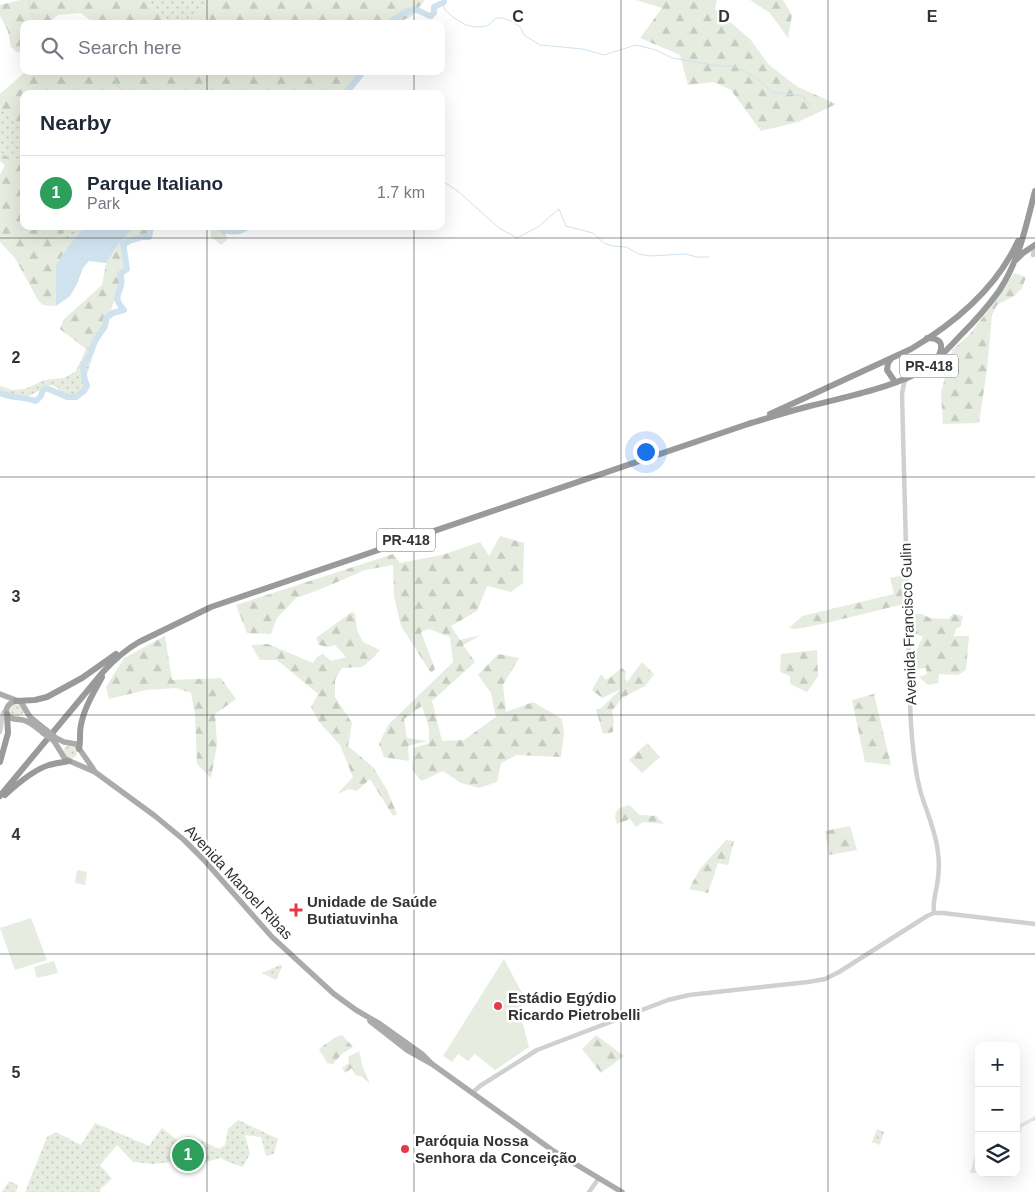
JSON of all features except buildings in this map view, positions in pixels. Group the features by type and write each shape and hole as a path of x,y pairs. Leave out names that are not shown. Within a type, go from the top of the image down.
{"highway":[{"name":"PR-418","path":"0,798 112,662 131,646 204,610 222,602 748,424 804,407 866,392 923,370 938,358 987,306 1003,284 1026,228 1035,191"},
{"name":"PR-418","path":"748,424 910,349 963,312 998,276 1015,247 1031,209"},
{"path":"1012,265 1025,251 1035,244"},
{"path":"1025,251 1032,255"},
{"path":"927,338 937,340 941,344 938,358"},
{"path":"894,356 888,363 887,370 895,382"},
{"path":"16,701 47,697 82,678 114,655 131,646"},
{"path":"79,749 84,713 112,662"},
{"path":"0,762 8,733 7,712"},
{"path":"0,798 42,768 69,761"}],"main road":[{"path":"0,694 21,702 35,723 55,739 76,744 79,749 78,757 69,761 65,759 55,739"},
{"path":"7,712 10,702 16,701"},
{"path":"2,704 14,719 35,723"},
{"path":"20,719 24,715 25,710"},
{"path":"61,752 62,746 68,743"},
{"name":"Avenida Manoel Ribas","path":"79,749 95,772"},
{"name":"Avenida Manoel Ribas","path":"69,761 95,772 184,840 272,937 334,994 413,1053 432,1064 552,1150 622,1192"},
{"name":"Avenida Manoel Ribas","path":"360,1013 375,1020 422,1054 432,1064"},
{"path":"382,1030 398,1037"}],"street":[{"path":"1032,255 1035,244"},
{"name":"Avenida Francisco Gulin","path":"908,377 904,383 902,394 910,703 918,783 932,824 938,850 934,914"},
{"name":"Avenida Francisco Gulin","path":"895,382 902,394"},
{"path":"0,732 2,720 7,712"},
{"path":"472,1093 537,1050 668,1000 825,979 927,916 943,913 1035,924"},
{"path":"589,1192 599,1178"}],"green space":[{"path":"20,0 150,0 150,5 167,20 90,20 81,13 58,15 52,20 20,20 20,52 18,53 11,47 8,31 0,16 0,5"},
{"path":"150,0 215,0 202,10 195,20 167,20 150,5"},
{"path":"215,0 425,0 412,16 403,20 195,20 208,4"},
{"path":"636,0 717,0 715,9 750,39 769,65 798,87 836,104 798,122 761,131 731,90 714,82 688,85 680,55 640,38 662,8"},
{"path":"750,0 783,0 792,15 788,38 770,13"},
{"path":"21,75 361,75 352,90 20,90 20,125 0,107 0,94"},
{"path":"0,107 20,125 20,159 12,160 0,152"},
{"path":"0,152 12,160 20,159 20,230 64,230 60,235 67,248 56,265 56,306 43,305 38,300 15,258 0,242 0,175 5,165 0,161"},
{"path":"64,230 82,230 67,248 59,235"},
{"path":"131,230 152,230 151,236 134,241 125,247 124,254 129,268 119,283 118,295 112,306 109,322 86,349 60,329 63,320 102,285 106,263 120,242"},
{"path":"210,230 225,230 227,240 221,245 211,237"},
{"path":"1014,273 1026,277 1022,288 1014,296 997,305 992,315 979,423 943,424 941,393 952,350 969,335 995,302"},
{"path":"109,322 107,329 98,340 87,375 88,387 85,393 76,399 65,398 57,387 50,385 29,396 0,396 0,386 12,390 25,389 44,380 64,378 76,371 86,349"},
{"path":"500,536 524,543 523,583 511,592 487,586 477,611 451,626 460,640 481,635 463,645 475,662 432,701 442,741 464,740 496,717 491,693 478,675 498,654 519,658 503,685 506,712 533,702 562,719 564,734 561,757 517,755 501,763 497,782 479,788 461,783 443,771 422,781 412,770 414,748 429,743 429,728 422,706 404,719 407,738 427,741 408,746 409,761 384,757 379,744 388,725 453,662 450,637 429,629 421,632 435,669 431,673 401,626 394,597 393,565 365,570 296,598 277,618 271,634 247,633 236,605 393,554 400,563 442,555 480,542 489,556"},
{"path":"904,575 904,604 822,624 796,629 789,628 802,616 894,594 890,578"},
{"path":"352,612 355,614 357,630 363,642 380,650 362,667 342,668 335,680 335,697 352,723 348,746 373,767 387,790 397,814 393,816 370,779 357,791 349,789 337,794 353,777 340,745 319,722 311,707 318,694 277,660 260,660 251,645 268,644 313,663 318,656 323,654 331,661 346,657 335,645 328,647 319,645 316,638"},
{"path":"910,614 922,614 930,618 948,619 953,614 963,616 961,626 956,629 954,636 969,636 966,670 958,675 939,674 938,683 928,685 919,677 927,674 926,668 913,669 914,655 923,637 911,633"},
{"path":"165,636 172,680 221,678 236,699 215,714 217,744 211,778 197,764 195,715 191,693 176,688 146,690 109,699 106,687 124,658"},
{"path":"817,650 818,676 807,692 790,684 790,676 780,672 781,654"},
{"path":"642,662 654,674 645,686 622,698 612,711 614,721 613,732 603,734 596,709 600,709 621,689 602,698 592,690 601,674 606,680 622,668 626,672 625,678 627,682"},
{"path":"874,694 891,765 865,762 852,700"},
{"path":"20,703 24,712 19,717 11,716 9,712 11,705"},
{"path":"647,743 660,757 642,773 629,760"},
{"path":"70,745 75,747 77,752 75,757 70,759 65,757 63,752 65,747"},
{"path":"629,805 640,815 656,816 664,824 643,822 636,827 630,819 617,824 615,816 618,809"},
{"path":"850,826 857,850 829,855 825,831"},
{"path":"726,840 734,841 728,865 718,863 708,893 689,889 700,869"},
{"path":"77,870 87,872 85,885 75,883"},
{"path":"31,918 47,960 15,970 0,928"},
{"name":"Estádio Egýdio Ricardo Pietrobelli","path":"504,959 523,995 521,1017 529,1047 495,1070 475,1054 468,1061 458,1054 452,1062 443,1056"},
{"path":"54,961 58,973 37,978 34,967"},
{"path":"280,965 282,967 276,980 262,973"},
{"path":"342,1035 353,1047 342,1054 333,1064 327,1063 319,1049 334,1038"},
{"path":"596,1035 624,1056 601,1073 582,1049"},
{"path":"359,1051 362,1065 370,1084 363,1077 355,1075 352,1068 345,1073 342,1068 349,1063 348,1057"},
{"path":"1035,1116 1035,1120 1022,1127 1020,1133 1020,1124"},
{"path":"238,1120 278,1139 274,1154 266,1156 261,1137 245,1135 250,1154 243,1167 221,1158 202,1163 172,1162 152,1164 133,1162 117,1145 100,1165 112,1179 100,1189 101,1192 25,1192 47,1137 56,1132 81,1145 95,1123 149,1146 162,1128 177,1140 189,1136 219,1149 225,1145 228,1129"},
{"path":"877,1129 884,1132 880,1145 872,1142"},
{"path":"975,1155 975,1173 970,1173"},
{"path":"9,1181 18,1185 16,1192 2,1192"}],"water":[{"path":"82,230 131,230 120,242 106,263 89,261 83,268 70,296 56,306 56,265"}],"waterway":[{"path":"29,0 32,14 36,20"},
{"path":"393,20 412,10 431,16 434,13 434,7 444,2 444,0"},
{"path":"444,2 444,9 466,25 475,27 487,26 496,18 503,18 520,27 524,35 540,45 583,49 604,55 636,45 656,50 672,58 719,66 734,66 754,76 772,92 803,96 810,106"},
{"path":"115,75 115,79 122,90"},
{"path":"348,90 360,75"},
{"path":"445,183 459,192 499,228 517,238 538,227 559,209 566,226 593,233 604,243 612,246 626,247 639,254 650,256 685,254 709,257"},
{"path":"0,393 36,401 46,388 67,397 76,397 84,391 87,386 83,366 95,341 105,326 106,318 113,313 124,310 118,300 122,280 120,274 127,269 123,243 142,237 149,237 151,230"},
{"path":"223,230 232,232 243,230"}],"place":[{"name":"Unidade de Saúde Butiatuvinha","path":"296,910"},
{"name":"Estádio Egýdio Ricardo Pietrobelli","path":"498,1006"},
{"name":"Paróquia Nossa Senhora da Conceição","path":"405,1149"},
{"name":"Parque Italiano","path":"188,1155"}]}
